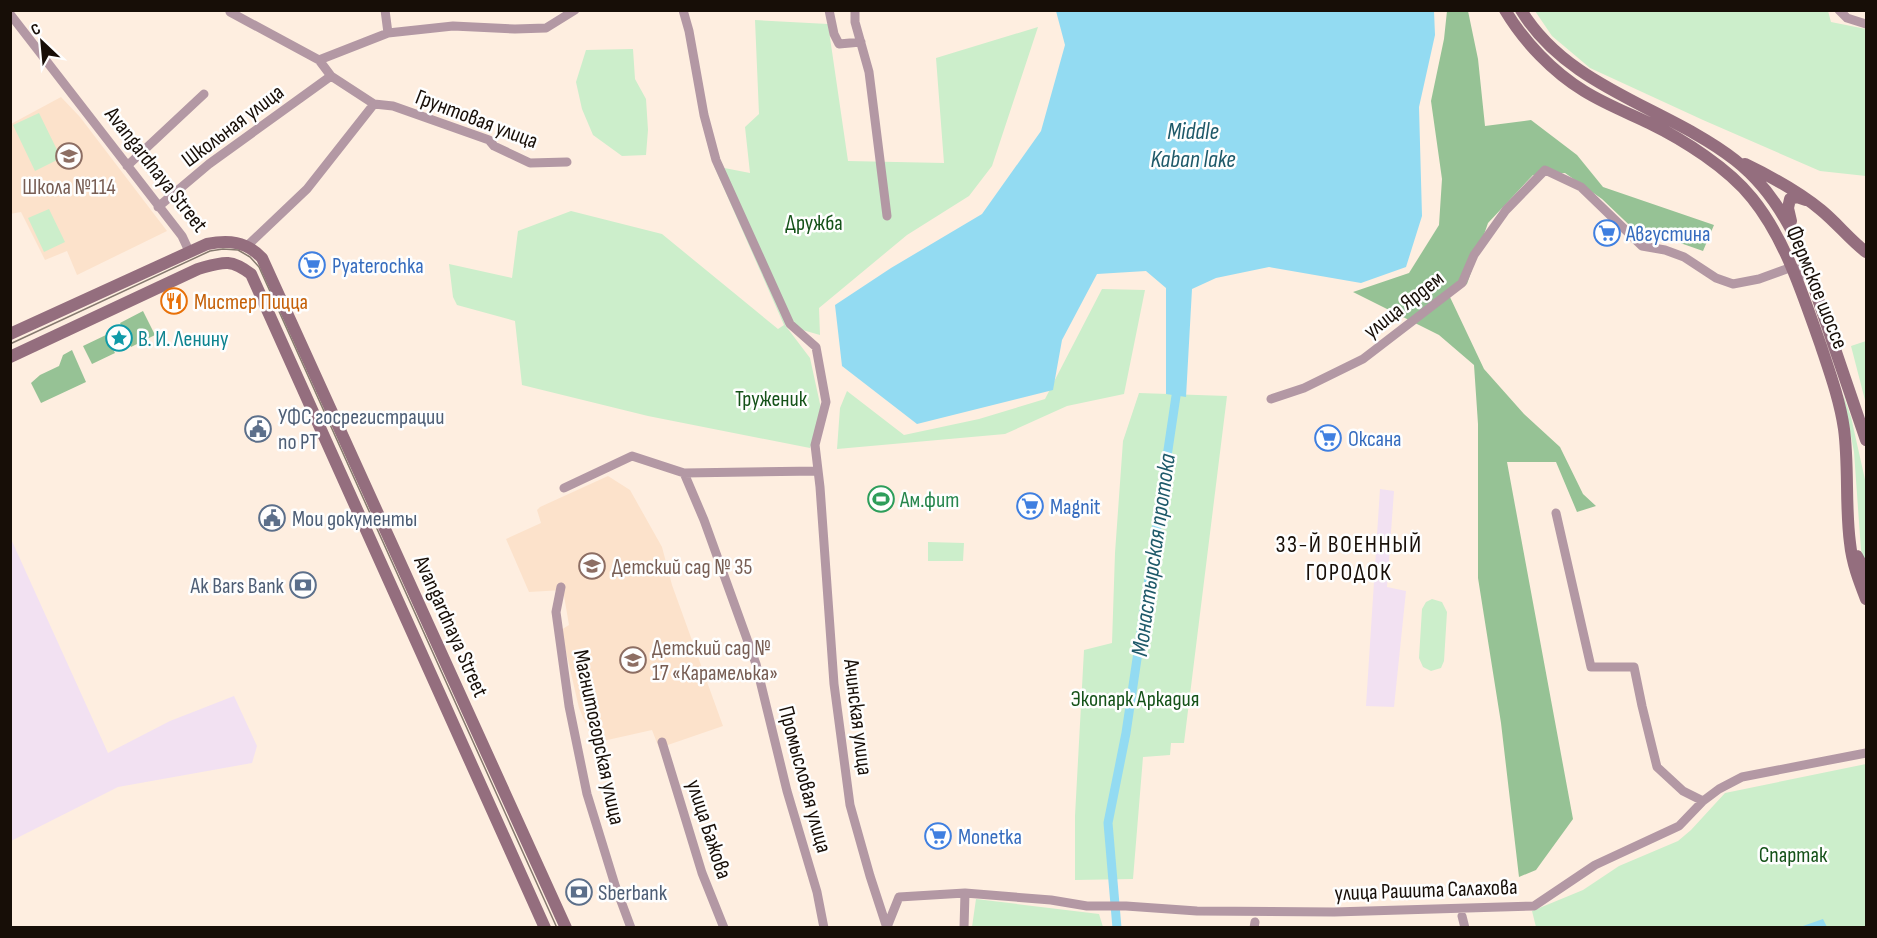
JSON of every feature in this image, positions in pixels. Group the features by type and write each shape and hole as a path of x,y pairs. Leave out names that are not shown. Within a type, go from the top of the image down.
{"main road":[{"name":"Фермское шоссе","path":"1505,10 1528,42 1565,79 1585,92 1675,138 1720,168 1741,186 1766,218 1792,267 1828,367 1844,427 1850,541 1858,580 1866,599"},
{"name":"Фермское шоссе","path":"1521,10 1540,37 1592,80 1680,125 1735,160 1769,194 1793,231"},
{"path":"1735,160 1770,176 1807,200 1866,252"},
{"name":"Фермское шоссе","path":"1807,200 1797,197 1788,202 1793,231 1814,285 1866,440"},
{"name":"Avangardnaya Street","path":"189,250 223,241 236,242 247,246 262,258 566,927"},
{"path":"10,334 189,250"},
{"name":"Avangardnaya Street","path":"10,357 198,269 222,262 238,264 251,274 545,927"},
{"path":"1850,541 1866,573"}],"street":[{"path":"385,10 388,33"},
{"path":"319,60 388,33 453,26 546,28 575,10"},
{"name":"Ачинская улица","path":"683,10 689,30 704,115 716,160 790,324 816,347 826,402 815,445 834,684 849,800 887,927"},
{"path":"829,10 834,34 839,44 861,42"},
{"path":"855,10 855,22 869,72 887,216"},
{"path":"1839,10 1847,18 1866,24"},
{"name":"Грунтовая улица","path":"228,11 319,60 331,76 374,104 393,106 489,140 494,146 530,163 567,162"},
{"name":"Avangardnaya Street","path":"10,14 182,236 189,250"},
{"name":"Школьная улица","path":"158,207 209,164 331,76"},
{"path":"127,166 204,94"},
{"path":"247,246 307,189 374,104"},
{"name":"улица Ярдем","path":"1270,399 1304,388 1363,359 1462,283 1474,255 1506,210 1545,170 1581,187 1641,246 1665,250 1684,258 1716,278 1733,284 1759,279 1792,267"},
{"path":"1792,267 1805,274 1814,285"},
{"path":"564,488 632,456 684,473 818,471"},
{"name":"Промысловая улица","path":"684,473 704,520 756,664 787,791 817,892 824,927"},
{"path":"1556,513 1591,667 1634,667 1658,767 1683,791 1703,801"},
{"name":"Магнитогорская улица","path":"561,587 556,612 569,706 587,794 630,927"},
{"name":"улица Бажова","path":"662,742 702,873 724,927"},
{"name":"улица Рашита Салахова","path":"965,893 1051,900 1087,906 1197,911 1334,912 1534,906 1595,865 1679,826 1703,801 1719,789 1742,777 1866,753"},
{"path":"887,927 899,897 965,893 964,927"},
{"path":"1462,916 1465,927"}],"shaded area":[{"name":"Школа №114","path":"61,97 80,117 167,231 77,275 67,251 45,260 21,212 10,214 11,124"},
{"path":"608,476 630,490 662,547 672,585 723,726 659,748 652,730 594,743 579,708 561,630 569,625 563,590 529,592 506,539 541,523 537,510 540,507"},
{"path":"1380,489 1394,491 1387,587 1406,591 1394,707 1366,706"},
{"path":"11,539 108,753 170,721 234,696 257,746 252,763 118,787 11,841"}],"green space":[{"path":"1447,11 1468,11 1478,59 1485,126 1531,120 1577,155 1603,187 1714,225 1703,251 1669,239 1645,240 1602,199 1565,173 1533,175 1488,223 1467,284 1449,295 1484,369 1524,414 1560,447 1583,494 1596,506 1577,512 1556,462 1507,462 1573,819 1536,870 1519,877 1501,723 1478,578 1478,424 1474,365 1439,335 1353,292 1409,273 1439,225 1442,179 1431,101 1444,39"},
{"path":"1535,11 1828,11 1831,22 1866,29 1866,176 1820,171 1590,68 1552,36"},
{"path":"755,20 828,24 848,161 944,163 936,58 1038,27 992,166 969,196 907,235 819,308 820,335 785,325 810,358 822,413 810,448 648,416 522,385 515,321 457,305 453,297 449,264 512,278 518,231 571,211 662,234 778,329 784,325 714,166 750,173 745,127 759,114"},
{"path":"633,49 635,79 646,99 648,130 646,155 622,156 593,135 582,109 576,82 586,50"},
{"path":"39,113 61,158 35,171 13,125"},
{"path":"49,209 65,242 44,252 28,218"},
{"path":"1102,289 1145,290 1124,394 1067,406 1005,434 837,449 840,408 847,391 904,435 979,419 1045,399"},
{"path":"143,311 155,335 131,347 120,323"},
{"path":"106,335 115,353 92,364 83,346"},
{"path":"1866,341 1866,404 1851,346"},
{"path":"72,350 86,382 41,403 31,383 40,375 59,366 63,355"},
{"name":"Экопарк Аркадия","path":"1139,393 1227,396 1184,743 1171,743 1170,755 1143,757 1133,879 1075,880 1075,816 1084,650 1112,643 1115,553 1123,441"},
{"path":"1843,394 1851,417 1866,484 1866,568 1861,550 1854,452"},
{"path":"928,542 964,543 963,561 928,561"},
{"path":"1432,599 1442,602 1447,612 1444,661 1441,668 1431,671 1423,667 1419,658 1422,609 1426,602"},
{"name":"Спартак","path":"1866,764 1866,927 1536,927 1532,911 1583,890 1619,866 1678,841 1725,793"},
{"path":"976,899 1099,914 1103,927 972,927"}],"water":[{"name":"Middle Kaban lake","path":"1056,11 1434,11 1435,35 1419,107 1422,216 1406,267 1361,283 1269,267 1216,278 1192,289 1186,397 1166,394 1166,288 1146,271 1097,274 1062,340 1053,390 917,424 842,366 835,305 891,268 982,214 1041,131 1065,45"},
{"path":"1823,919 1827,927 1800,927"}],"waterway":[{"name":"Монастырская протока","path":"1117,928 1108,823 1126,733 1176,396"}],"tram line":[{"path":"10,344 210,251 238,250 250,257 259,267 557,928"}],"place":[{"name":"Школа №114","path":"69,156"},
{"name":"Августина","path":"1607,233"},
{"name":"Pyaterochka","path":"312,265"},
{"name":"Мистер Пицца","path":"174,301"},
{"name":"В. И. Ленину","path":"119,338"},
{"name":"УФС госрегистрации по РТ","path":"258,429"},
{"name":"Оксана","path":"1328,438"},
{"name":"Ам.фит","path":"881,499"},
{"name":"Magnit","path":"1030,506"},
{"name":"Мои документы","path":"272,518"},
{"name":"Детский сад № 35","path":"592,566"},
{"name":"Ak Bars Bank","path":"303,585"},
{"name":"Детский сад № 17 «Карамелька»","path":"633,660"},
{"name":"Monetka","path":"938,836"},
{"name":"Sberbank","path":"579,892"}],"district":[{"name":"33-Й ВОЕННЫЙ ГОРОДОК","path":"1349,558"}],"park label":[{"name":"Дружба","path":"814,222"},
{"name":"Труженик","path":"771,398"}]}
